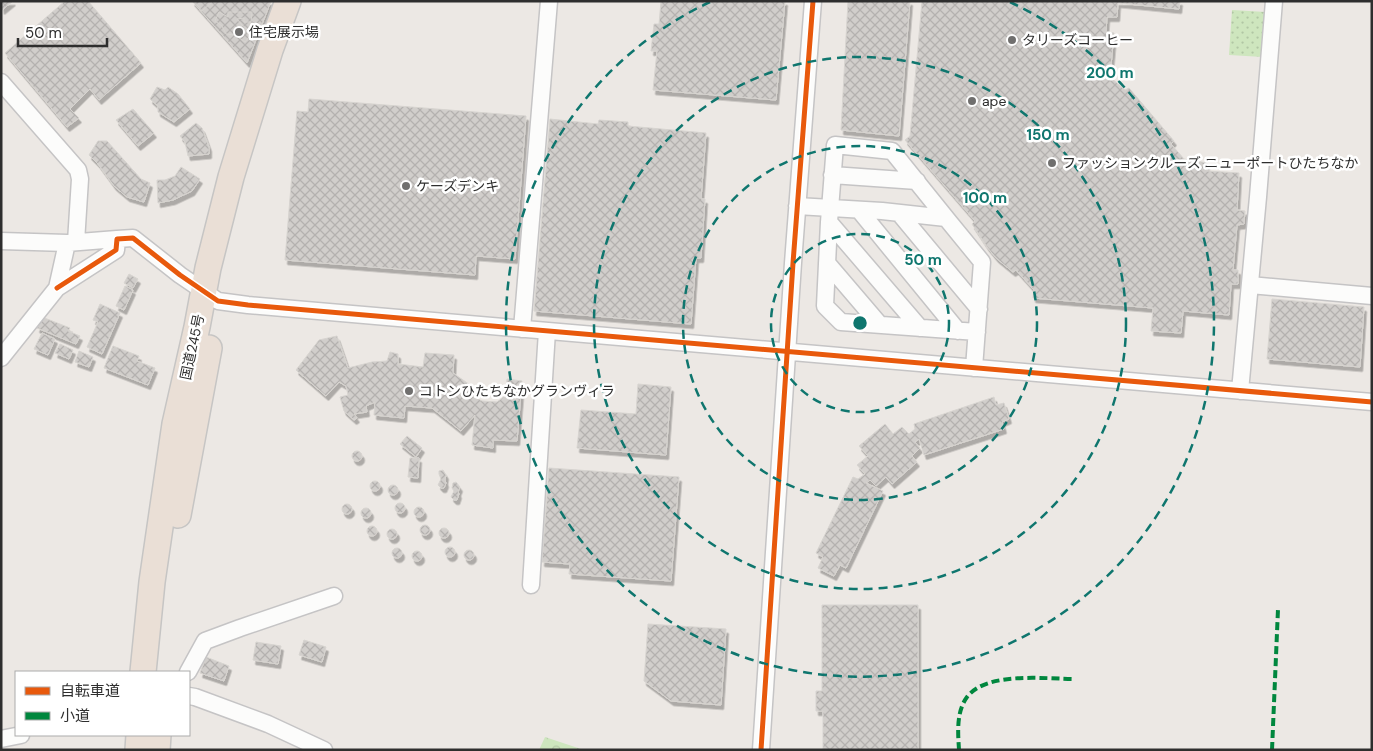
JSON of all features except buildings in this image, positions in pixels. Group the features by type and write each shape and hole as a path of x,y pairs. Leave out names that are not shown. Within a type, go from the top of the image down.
{"highway":[{"name":"国道245号","path":"161,671 168,585 177,521 210,296 231,178 270,50 288,1"},
{"name":"国道245号","path":"144,671 152,582 174,434 210,296 223,271 257,147 304,1"},
{"path":"138,750 139,736"},
{"path":"157,750 158,736"}],"street":[{"path":"522,329 549,1"},
{"path":"761,750 797,206 813,1"},
{"path":"1240,391 1274,1"},
{"path":"1,82 78,170 80,179 76,225 57,288"},
{"path":"974,368 979,309 982,262 892,151 835,145 829,214 825,306 841,322 977,332"},
{"path":"832,175 917,181"},
{"path":"797,206 829,214 859,210 946,218"},
{"path":"859,210 958,331"},
{"path":"900,213 979,309"},
{"path":"829,214 920,328"},
{"path":"1,241 71,242 133,238 210,296 248,306 1372,401"},
{"path":"1,358 57,288 116,250 117,239"},
{"path":"827,263 880,325"},
{"path":"1250,285 1372,296"},
{"path":"531,585 547,331"},
{"path":"189,671 205,641 334,596"},
{"path":"190,696 268,724 324,750"},
{"path":"1,739 15,736"}],"green space":[{"path":"1232,10 1266,12 1263,57 1229,55"},
{"path":"545,737 584,750 539,750"}],"marked path":[{"path":"1272,750 1278,609"},
{"path":"959,750 959,716 963,703 976,689 988,683 1017,678 1075,679"}],"cycle path":[{"path":"761,750 793,263 813,1"},
{"path":"57,288 116,250 117,239 133,238 180,275 218,301 248,305 1372,402"}],"place":[{"name":"住宅展示場","path":"239,32"},
{"name":"タリーズコーヒー","path":"1012,40"},
{"name":"ape","path":"972,101"},
{"name":"ファッションクルーズ ニューポートひたちなか","path":"1052,163"},
{"name":"ケーズデンキ","path":"406,186"},
{"name":"コトンひたちなかグランヴィラ","path":"409,391"}]}
